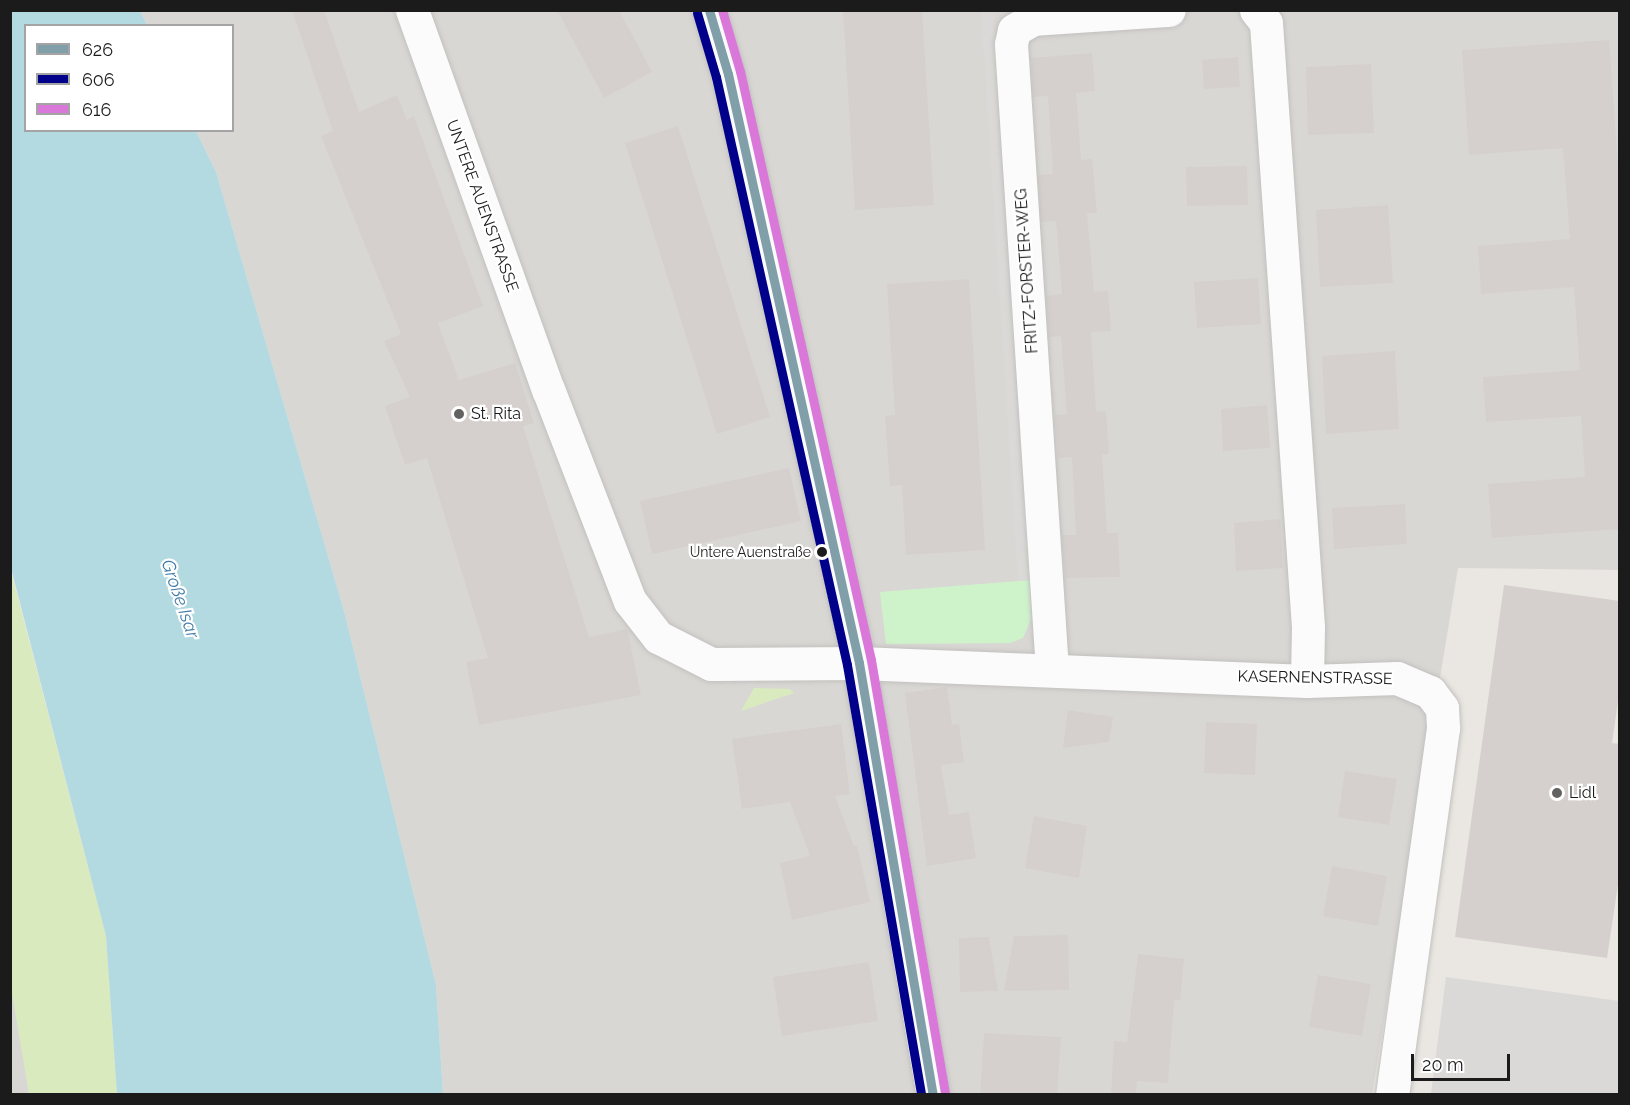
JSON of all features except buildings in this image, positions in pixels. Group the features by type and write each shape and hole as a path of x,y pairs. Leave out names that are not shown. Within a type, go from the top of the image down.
{"street":[{"name":"UNTERE AUENSTRASSE","path":"412,10 548,389 630,601 658,637 711,664 860,663"},
{"path":"709,10 728,74 860,663 933,1095"},
{"name":"FRITZ-FORSTER-WEG","path":"1052,670 1011,44 1014,30 1033,19 1169,10"},
{"path":"1256,10 1266,23 1308,627 1307,681"},
{"name":"KASERNENSTRASSE","path":"860,663 1307,681 1397,678 1430,692 1442,708 1443,728 1392,1095"}],"shaded area":[{"path":"140,11 1619,11 1619,570 1458,568 1372,1094 443,1094 436,985 344,611 216,172 196,132 234,132 234,24 146,24"},
{"path":"981,11 993,11 1030,580 1018,581"},
{"path":"1446,977 1619,1001 1619,1094 1431,1094"},
{"path":"10,981 14,995 29,1094 11,1094"}],"green space":[{"path":"10,568 106,936 117,1094 29,1094 10,981"},
{"path":"1030,580 1031,619 1023,638 1010,643 886,644 880,592"},
{"path":"754,688 790,689 794,693 741,711"}],"water":[{"name":"Große Isar","path":"10,11 140,11 146,24 24,24 24,132 196,132 216,172 344,611 436,985 443,1094 117,1094 106,936 11,568"}],"transit line":[{"name":"626","path":"709,10 728,74 859,663 933,1094"},
{"name":"616","path":"722,10 740,71 871,660 945,1092"},
{"name":"606","path":"697,13 716,77 847,665 921,1094"}],"place":[{"name":"St. Rita","path":"459,414"},
{"name":"Untere Auenstraße","path":"822,552"},
{"name":"Lidl","path":"1557,793"}]}
